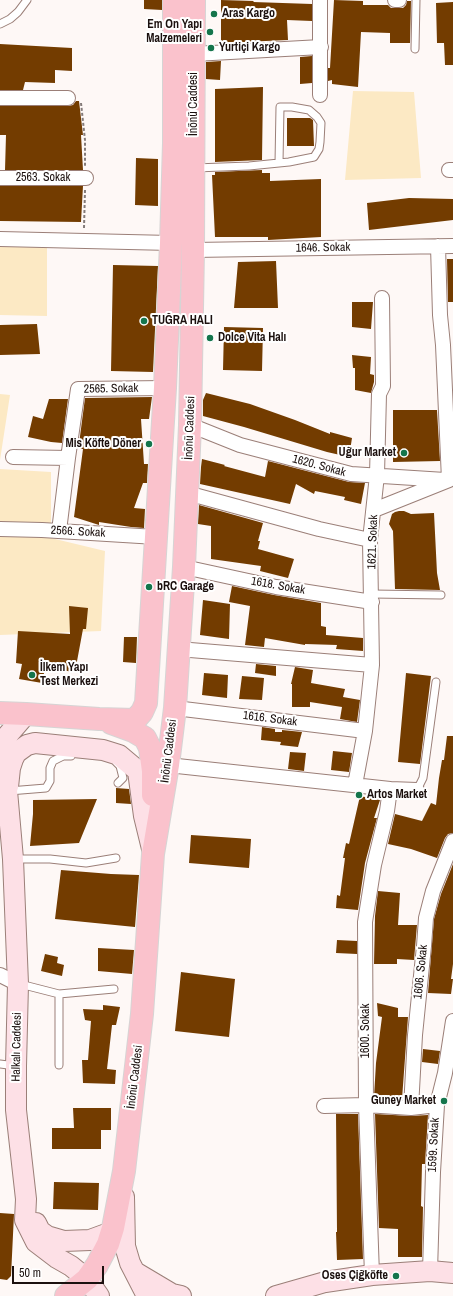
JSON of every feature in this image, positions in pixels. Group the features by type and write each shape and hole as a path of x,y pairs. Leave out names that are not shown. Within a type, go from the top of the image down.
{"main road":[{"name":"İnönü Caddesi","path":"99,719 135,720 142,712 146,703 154,593 171,243 174,143 174,0"},
{"name":"İnönü Caddesi","path":"147,1296 130,1263 125,1246 124,1171 142,1014 154,854 175,708 184,567 190,425 194,168 194,0"},
{"path":"0,696 26,714"},
{"path":"0,713 99,719 133,731 145,738 150,748 153,771 154,854"},
{"path":"0,748 1,743 26,714"},
{"name":"İnönü Caddesi","path":"7,791 10,768 13,759 16,754 27,745 35,743 103,750 119,755 138,771 144,816 154,854"},
{"name":"Halkalı Caddesi","path":"0,766 7,791 13,859 18,984 8,1065 16,1110 26,1199 25,1220 36,1242 57,1258 71,1266 93,1287"},
{"path":"66,1296 93,1287 97,1265 108,1244 113,1228 124,1171"},
{"path":"26,1199 40,1231 47,1236 64,1241 90,1240 109,1233 113,1228"},
{"path":"134,1271 172,1294 181,1296"},
{"path":"276,1296 325,1282 372,1275 430,1271 453,1274"}],"street":[{"path":"320,0 320,95"},
{"path":"194,54 321,47"},
{"path":"0,98 74,100"},
{"name":"2563. Sokak","path":"0,178 86,178"},
{"path":"0,239 171,243"},
{"path":"374,510 451,480 440,315 438,246"},
{"name":"1646. Sokak","path":"193,250 453,246"},
{"name":"1621. Sokak","path":"355,785 366,731 372,665 370,540 377,475 379,394 383,386 382,298"},
{"name":"2565. Sokak","path":"59,532 78,389 165,388"},
{"name":"1620. Sokak","path":"190,425 240,445 351,474 451,480"},
{"path":"13,457 68,458"},
{"path":"187,493 319,529 370,540"},
{"name":"2566. Sokak","path":"0,529 156,536"},
{"name":"1618. Sokak","path":"184,567 276,587 372,598"},
{"path":"178,649 372,665"},
{"name":"1616. Sokak","path":"175,708 366,731"},
{"path":"0,735 26,714"},
{"path":"168,765 390,789 417,790"},
{"name":"1600. Sokak","path":"372,1275 366,1105 365,922 374,865 387,811 390,789"},
{"name":"1606. Sokak","path":"411,1108 415,1035 426,918 433,891 453,841"},
{"path":"0,975 18,984"},
{"name":"1599. Sokak","path":"430,1271 432,1172 437,1105 449,1073 453,1021"},
{"path":"324,1106 366,1105 411,1108 437,1105"}],"lane":[{"path":"0,24 10,19 18,12 27,0"},
{"path":"415,49 416,0"},
{"path":"194,168 249,166 279,163 314,157 319,148 320,123 317,117 309,110 292,107 280,107 279,163"},
{"path":"372,598 441,595"},
{"path":"417,790 424,778 436,682"},
{"path":"7,791 37,790 46,788 50,781 50,768 53,761 62,756 96,755 113,759 120,766 122,778 118,783"},
{"path":"13,859 50,859 86,862 116,858"},
{"path":"18,984 59,994 114,989"},
{"path":"59,994 59,1065"}],"path":[{"path":"74,100 85,140 86,178 84,232"}],"shaded area":[{"path":"353,91 414,92 421,178 345,180"},
{"path":"0,232 47,233 47,316 0,315"},
{"path":"0,394 10,395 0,460"},
{"path":"0,469 51,472 51,538 105,551 101,631 0,635"}],"building":[{"path":"144,0 162,0 162,10 144,9"},
{"path":"221,0 312,4 312,21 287,20 288,40 221,43"},
{"path":"334,0 363,1 363,5 388,5 391,8 403,8 407,1 411,1 410,43 390,43 390,33 361,32 358,87 332,84 332,80 328,81"},
{"path":"453,2 453,65 445,65 444,43 437,43 436,3"},
{"path":"0,44 72,48 72,71 55,70 55,83 25,82 23,90 0,90"},
{"path":"312,56 312,83 300,84 300,57"},
{"path":"221,61 220,80 206,79 206,62"},
{"path":"263,87 262,160 215,162 215,89"},
{"path":"76,101 79,101 83,135 81,135 83,170 5,170 6,135 0,135 0,106 68,106 73,105"},
{"path":"287,118 310,118 313,120 314,146 287,146"},
{"path":"136,158 158,159 158,206 135,205"},
{"path":"262,170 262,173 270,173 270,181 321,179 321,237 268,240 268,237 215,237 212,175 215,175 215,172"},
{"path":"0,186 83,186 81,222 0,221"},
{"path":"409,198 453,199 453,220 369,230 367,203"},
{"path":"447,259 453,259 453,302 448,302"},
{"path":"276,261 278,308 234,308 238,262"},
{"path":"113,265 158,266 153,372 111,371"},
{"path":"352,302 373,302 371,329 352,327"},
{"path":"37,324 40,354 0,355 0,325"},
{"path":"224,327 263,328 262,371 223,370"},
{"path":"352,355 371,357 370,374 374,375 374,382 371,393 355,390 355,368 353,368"},
{"path":"206,393 250,404 330,434 330,432 352,438 349,457 203,416 203,400"},
{"path":"152,397 149,419 141,419 144,464 148,464 147,483 143,483 134,508 145,509 144,528 99,522 99,525 74,517 83,449 80,449 81,444 79,444 85,398"},
{"path":"49,399 68,399 62,443 28,437 33,416 43,419"},
{"path":"393,410 437,410 440,461 393,462"},
{"path":"202,459 265,477 268,461 349,482 365,483 361,504 344,500 345,497 315,491 314,494 296,484 290,504 200,484"},
{"path":"199,505 263,523 258,541 260,541 258,549 294,559 288,578 260,571 261,566 211,559 211,526 198,524"},
{"path":"399,511 404,511 411,514 434,513 437,573 440,590 395,589 393,531 389,524 392,514"},
{"path":"232,586 321,603 321,626 326,627 326,635 363,638 363,651 336,649 337,645 305,645 265,638 264,647 245,645 250,606 229,602"},
{"path":"203,600 230,604 229,639 200,635"},
{"path":"69,606 88,608 86,629 83,629 75,672 45,668 42,683 19,679 22,664 16,663 18,631 70,634"},
{"path":"124,637 137,637 136,663 123,662"},
{"path":"256,664 276,666 276,676 255,673"},
{"path":"295,667 313,670 311,683 345,689 343,697 360,700 357,722 340,719 342,707 310,702 310,707 292,707 291,684"},
{"path":"204,673 228,675 227,698 202,695"},
{"path":"406,673 431,676 420,764 398,762"},
{"path":"242,676 264,678 262,700 239,699"},
{"path":"262,727 275,729 275,732 282,732 282,730 302,732 298,747 280,745 281,742 261,740"},
{"path":"447,736 453,736 453,833 448,834 445,838 437,858 411,849 388,844 395,814 422,821 431,803 436,805 439,778 442,760 444,760"},
{"path":"333,751 352,753 349,772 331,770"},
{"path":"290,752 306,753 304,771 288,769"},
{"path":"116,788 129,789 131,804 116,803"},
{"path":"360,796 380,800 374,818 377,818 365,863 358,910 336,908 337,895 340,896 345,858 343,858 346,843 349,844"},
{"path":"97,799 79,843 30,846 33,800"},
{"path":"191,835 251,839 249,868 189,863"},
{"path":"453,864 453,964 451,979 453,979 451,994 428,993 434,919 441,894"},
{"path":"61,870 139,875 135,927 55,919"},
{"path":"378,891 400,893 398,925 417,925 414,960 397,959 397,964 374,964 375,916"},
{"path":"337,940 357,941 357,954 336,953"},
{"path":"98,948 134,950 132,974 98,971"},
{"path":"45,954 58,957 57,963 64,965 62,976 41,971"},
{"path":"181,972 235,979 229,1037 175,1031"},
{"path":"377,1003 398,1008 398,1017 408,1017 402,1099 374,1097 376,1063 382,1017 378,1016"},
{"path":"103,1005 120,1007 116,1025 112,1025 107,1069 116,1070 115,1084 83,1083 82,1060 88,1060 91,1021 85,1020 83,1009 103,1010"},
{"path":"423,1049 440,1051 438,1064 422,1062"},
{"path":"73,1108 111,1108 111,1130 101,1130 101,1149 52,1149 52,1128 74,1128"},
{"path":"336,1114 358,1114 363,1259 337,1260"},
{"path":"375,1114 410,1116 428,1115 425,1164 422,1164 422,1257 398,1257 398,1229 379,1228"},
{"path":"54,1182 99,1183 98,1210 53,1209"},
{"path":"0,1213 14,1214 11,1276 7,1280 0,1279"}],"place":[{"name":"Aras Kargo","path":"214,14"},
{"name":"Em On Yapı Malzemeleri","path":"210,32"},
{"name":"Yurtiçi Kargo","path":"211,48"},
{"name":"TUĞRA HALI","path":"144,321"},
{"name":"Dolce Vita Halı","path":"210,338"},
{"name":"Mis Köfte Döner","path":"149,444"},
{"name":"Uğur Market","path":"404,453"},
{"name":"bRC Garage","path":"149,587"},
{"name":"İlkem Yapı Test Merkezi","path":"32,675"},
{"name":"Artos Market","path":"359,795"},
{"name":"Guney Market","path":"444,1101"},
{"name":"Oses Çiğköfte","path":"396,1276"}]}
